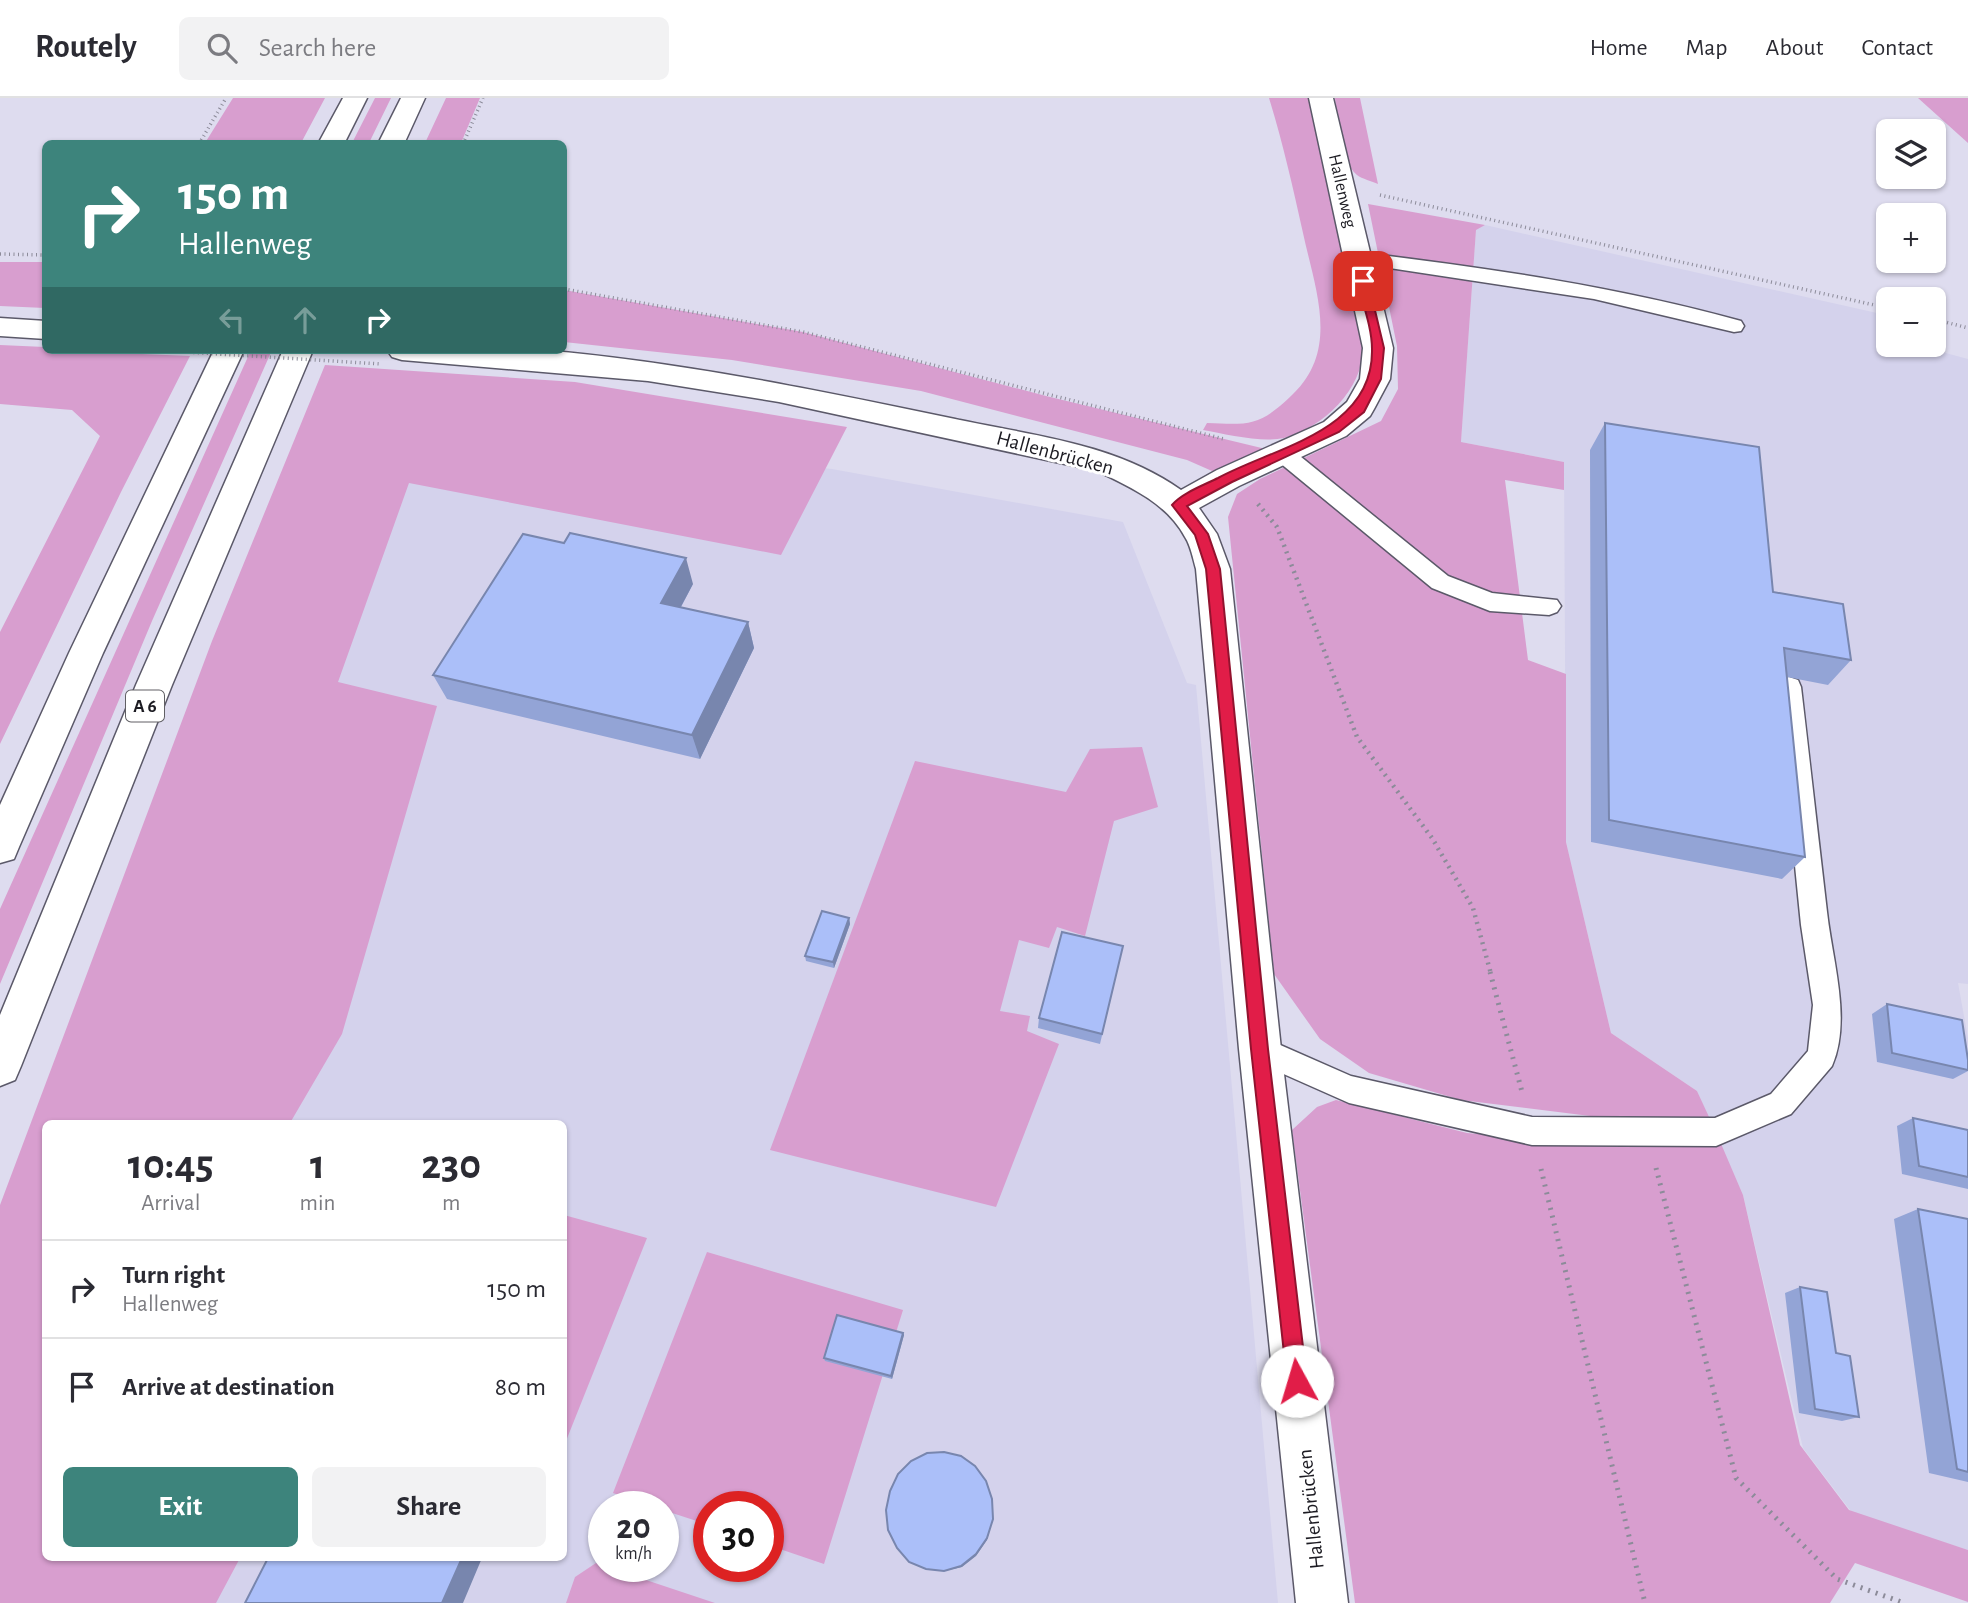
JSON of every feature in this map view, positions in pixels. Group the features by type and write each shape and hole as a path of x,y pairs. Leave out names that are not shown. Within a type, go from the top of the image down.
{"main road":[{"path":"333,140 355,98"},
{"path":"393,140 413,98"},
{"name":"Hallenweg","path":"1179,505 1228,478 1335,429 1359,409 1375,379 1378,348 1321,98"},
{"path":"0,327 42,330"},
{"path":"0,847 86,653 227,354"},
{"name":"A 6","path":"0,1066 154,685 296,354"},
{"name":"Hallenbrücken","path":"391,357 648,371 779,392 1105,462 1150,484 1179,505 1201,534 1213,569 1260,1049 1322,1603"}],"lane":[{"path":"1357,258 1474,273 1661,306 1734,326"},
{"path":"1282,453 1440,582 1490,602 1549,606"},
{"path":"1260,1049 1349,1089 1532,1131 1716,1132 1781,1104 1822,1056 1827,1005 1815,925 1789,687"}],"path":[{"path":"201,140 226,98"},
{"path":"465,140 483,98"},
{"path":"1342,186 1876,305"},
{"path":"0,254 42,255"},
{"path":"567,290 803,332 1046,396 1282,453"},
{"path":"1946,322 1968,328"},
{"path":"289,354 391,357"},
{"path":"1228,478 1252,496 1277,527 1357,737 1432,838 1473,908 1532,1131 1645,1603"},
{"path":"1647,1133 1736,1478 1837,1579 1904,1603"}],"shaded area":[{"path":"233,98 325,98 303,140 207,140"},
{"path":"375,98 391,98 370,140 354,140"},
{"path":"446,98 480,98 462,140 426,140"},
{"path":"1269,98 1311,98 1363,346 1357,377 1339,404 1299,433 1275,439 1203,430 1207,423 1245,423 1263,418 1272,412 1293,394 1307,376 1316,358 1320,338 1318,297 1288,166"},
{"path":"1335,98 1360,98 1378,184 1357,175 1347,160 1340,139"},
{"path":"1918,98 1968,98 1968,143 1946,123 1946,119 1941,119"},
{"path":"1368,204 1485,225 1476,230 1461,442 1564,462 1564,490 1505,480 1528,660 1566,674 1566,842 1611,1033 1697,1091 1716,1132 1743,1195 1800,1445 1849,1510 1968,1550 1968,1602 1855,1563 1830,1603 1355,1603 1292,1130 1317,1107 1336,1100 1467,1133 1544,1140 1710,1131 1461,1100 1369,1073 1320,1039 1274,974 1228,517 1237,494 1260,479 1381,421 1398,389 1397,346"},
{"path":"1485,225 1876,313 1876,357 1946,357 1946,353 1968,359 1968,984 1958,983 1968,1038 1968,1550 1853,1514 1803,1448 1743,1195 1697,1091 1611,1033 1566,842 1564,462 1461,442 1476,229"},
{"path":"0,262 42,262 42,308 0,306"},
{"path":"567,291 803,332 1046,396 1282,453 1228,478 1187,460 921,391 732,360 567,342"},
{"path":"0,345 42,347 42,354 190,356 121,492 0,744 0,632 100,436 72,410 0,404"},
{"path":"249,354 270,354 152,621 0,984 0,909"},
{"path":"325,365 575,382 847,427 781,555 409,483 338,682 437,706 342,1034 292,1120 42,1120 42,1561 238,1561 216,1603 0,1603 0,1205 212,641"},
{"path":"385,424 832,469 1123,522 1187,683 1196,685 1278,1603 30,1603 45,1561 567,1561 567,1120 175,1120"},
{"path":"1142,747 1158,807 1114,821 1085,936 1057,927 1049,948 1019,940 1000,1011 1030,1016 1027,1031 1059,1044 996,1207 770,1150 915,761 1066,792 1090,749"},
{"path":"567,1216 647,1238 567,1438"},
{"path":"707,1252 903,1310 824,1564 784,1550 784,1491 693,1491 693,1520 679,1515 679,1491 614,1491"},
{"path":"588,1568 588,1582 653,1582 715,1603 566,1603 575,1577"}],"building":[{"path":"1605,423 1759,447 1773,592 1843,604 1851,660 1784,648 1805,857 1609,820"},
{"path":"570,533 686,558 661,603 748,622 692,735 433,675 523,534 564,543"},
{"path":"822,911 849,918 833,962 805,956"},
{"path":"1062,932 1123,946 1102,1034 1039,1018"},
{"path":"1887,1004 1962,1020 1968,1070 1892,1053"},
{"path":"1913,1118 1968,1130 1968,1177 1919,1166"},
{"path":"1918,1209 1968,1219 1968,1472 1957,1469"},
{"path":"1800,1287 1827,1292 1836,1353 1850,1356 1859,1417 1815,1409"},
{"path":"837,1315 903,1333 891,1376 824,1358"},
{"path":"944,1452 961,1456 975,1466 986,1481 992,1499 993,1519 987,1538 976,1554 961,1566 944,1571 926,1569 909,1562 897,1548 888,1530 886,1510 890,1491 898,1474 911,1461 927,1453"},
{"path":"266,1561 461,1561 442,1603 245,1603"}],"route":[{"path":"1297,1381 1260,1049 1213,569 1201,534 1179,505 1228,478 1335,429 1359,409 1375,379 1378,348 1363,281"}]}
